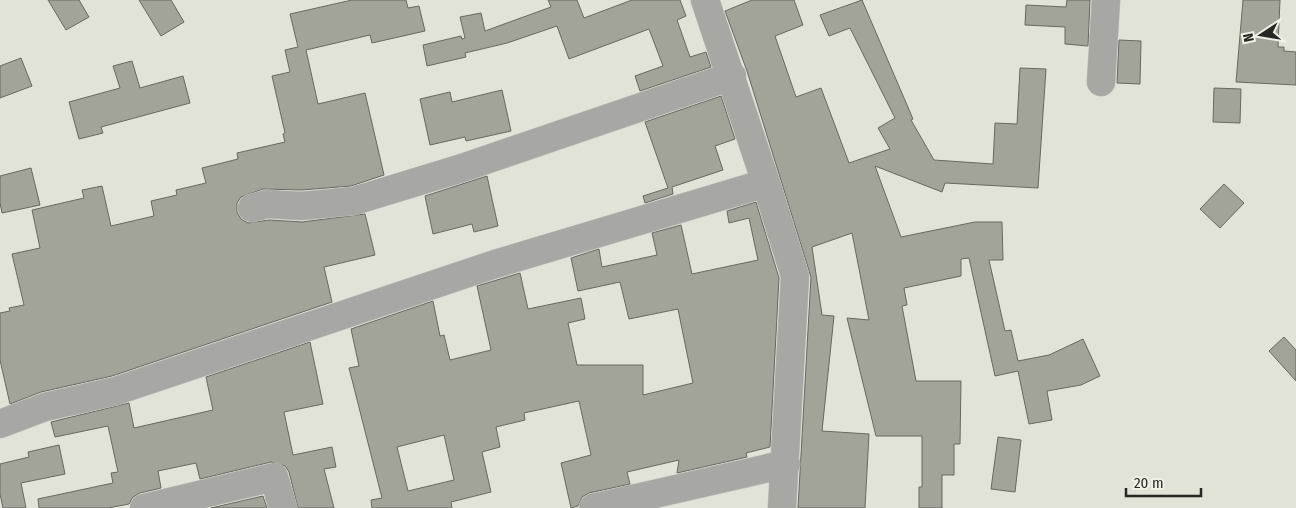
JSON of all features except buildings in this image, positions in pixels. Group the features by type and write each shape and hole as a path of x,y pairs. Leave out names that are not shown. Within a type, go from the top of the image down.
{"street":[{"path":"705,0 732,76 795,276 786,464 782,508"},
{"path":"1101,82 1106,0"},
{"path":"252,208 267,204 301,206 354,200 462,168 732,76"},
{"path":"0,424 45,407 116,391 495,264 766,183"},
{"path":"593,508 786,464"},
{"path":"144,508 274,477 283,508"}]}
